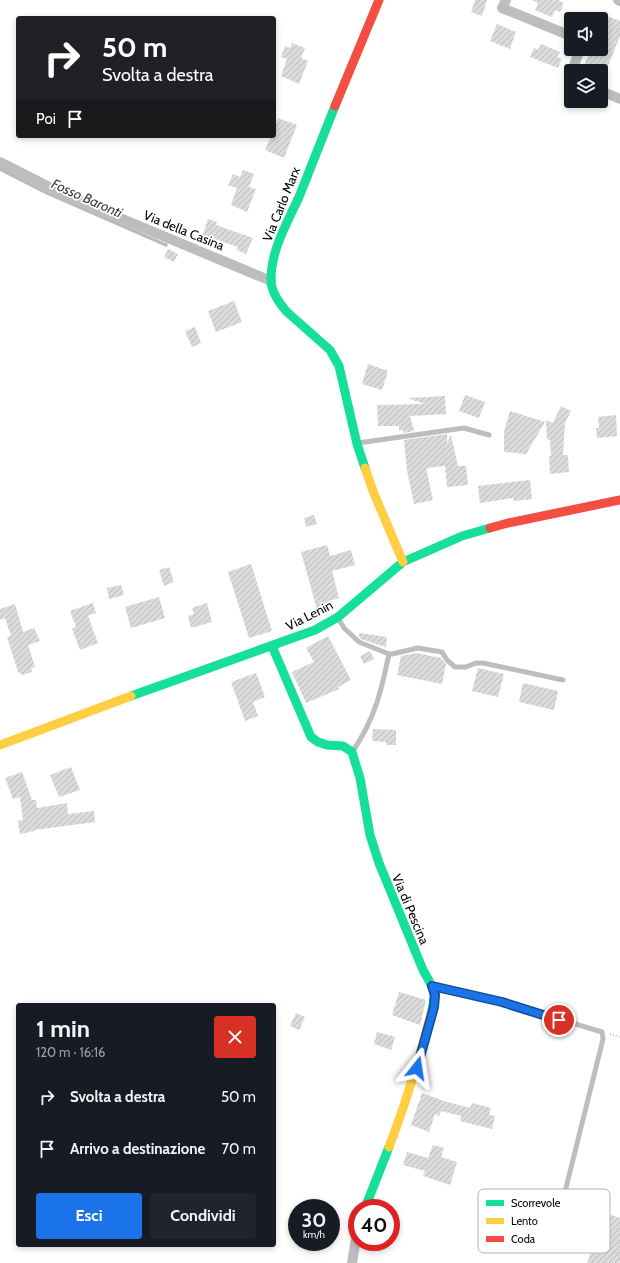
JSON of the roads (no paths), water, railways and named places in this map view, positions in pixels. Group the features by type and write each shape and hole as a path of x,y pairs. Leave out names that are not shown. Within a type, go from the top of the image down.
{"street":[{"name":"Via Carlo Marx","path":"379,0 298,198 282,232 274,260 271,281 281,305 330,350 339,366 357,444 373,491 403,562"},
{"path":"506,0 502,8 564,33"},
{"path":"608,94 620,99"},
{"name":"Via della Casina","path":"0,162 65,195 271,281"},
{"name":"Via Lenin","path":"0,745 315,630 338,617 403,562 457,539 508,523 620,500"},
{"path":"272,646 311,737 318,742 327,745 343,746 352,752"},
{"name":"Via di Pescina","path":"352,752 360,778 370,835 378,863 435,995 434,1007 402,1114 368,1199"},
{"path":"352,1263 354,1251"}],"lane":[{"path":"357,444 464,428 489,435"},
{"path":"338,617 344,628 359,642 389,654 418,648 442,652 447,660 455,667 466,667 483,663 564,680"},
{"path":"352,752 370,721 377,704 389,654"},
{"path":"432,986 502,1002 602,1032 603,1039 566,1189"}],"waterway":[{"name":"Fosso Baronti","path":"0,169 47,193 166,245"}]}
